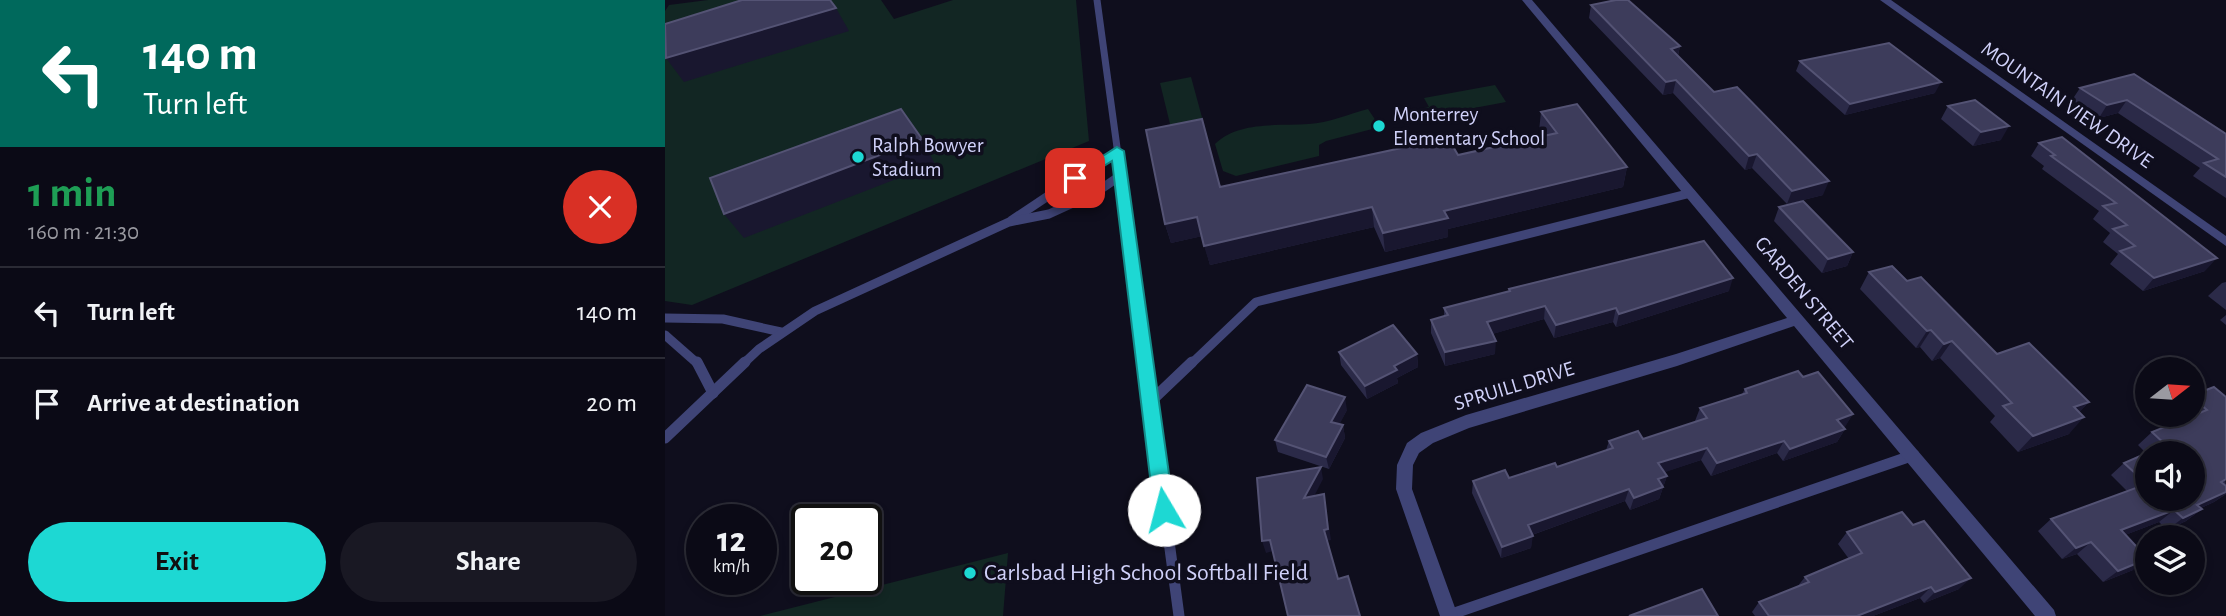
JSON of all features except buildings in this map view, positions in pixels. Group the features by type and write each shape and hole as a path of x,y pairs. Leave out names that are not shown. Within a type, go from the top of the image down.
{"street":[{"name":"GARDEN STREET","path":"1527,0 1914,455 2047,616"},
{"name":"MOUNTAIN VIEW DRIVE","path":"1885,0 2226,242"},
{"name":"SPRUILL DRIVE","path":"1449,616 1404,489 1405,465 1413,448 1427,438 1466,422 1677,360 1799,320"}],"lane":[{"path":"1097,0 1179,616"},
{"path":"665,438 781,332 857,290 1009,222 1041,198 1117,151"},
{"path":"1009,222 1049,214 1095,193 1121,176"},
{"path":"1149,403 1257,302 1691,193"},
{"path":"665,318 692,315 750,323 781,332"},
{"path":"665,335 695,359 713,393"},
{"path":"1449,616 1914,455"}],"green space":[{"name":"Ralph Bowyer Stadium","path":"708,0 881,0 894,19 953,0 1076,0 1089,141 692,305 665,301 665,11 669,5"},
{"path":"1191,77 1203,121 1171,128 1160,83"},
{"path":"1495,85 1506,102 1442,114 1422,124 1409,119 1418,109 1429,107 1424,98"},
{"path":"1368,109 1380,127 1326,141 1319,145 1319,156 1236,176 1223,171 1215,144 1235,131 1259,126 1316,123"},
{"name":"Carlsbad High School Softball Field","path":"1008,553 1003,616 760,616 843,595 882,595 882,585"}],"place":[{"name":"Monterrey Elementary School","path":"1379,126"},
{"name":"Ralph Bowyer Stadium","path":"858,157"},
{"name":"Carlsbad High School Softball Field","path":"970,573"}],"route":[{"path":"1075,178 1117,151 1164,510"}]}
